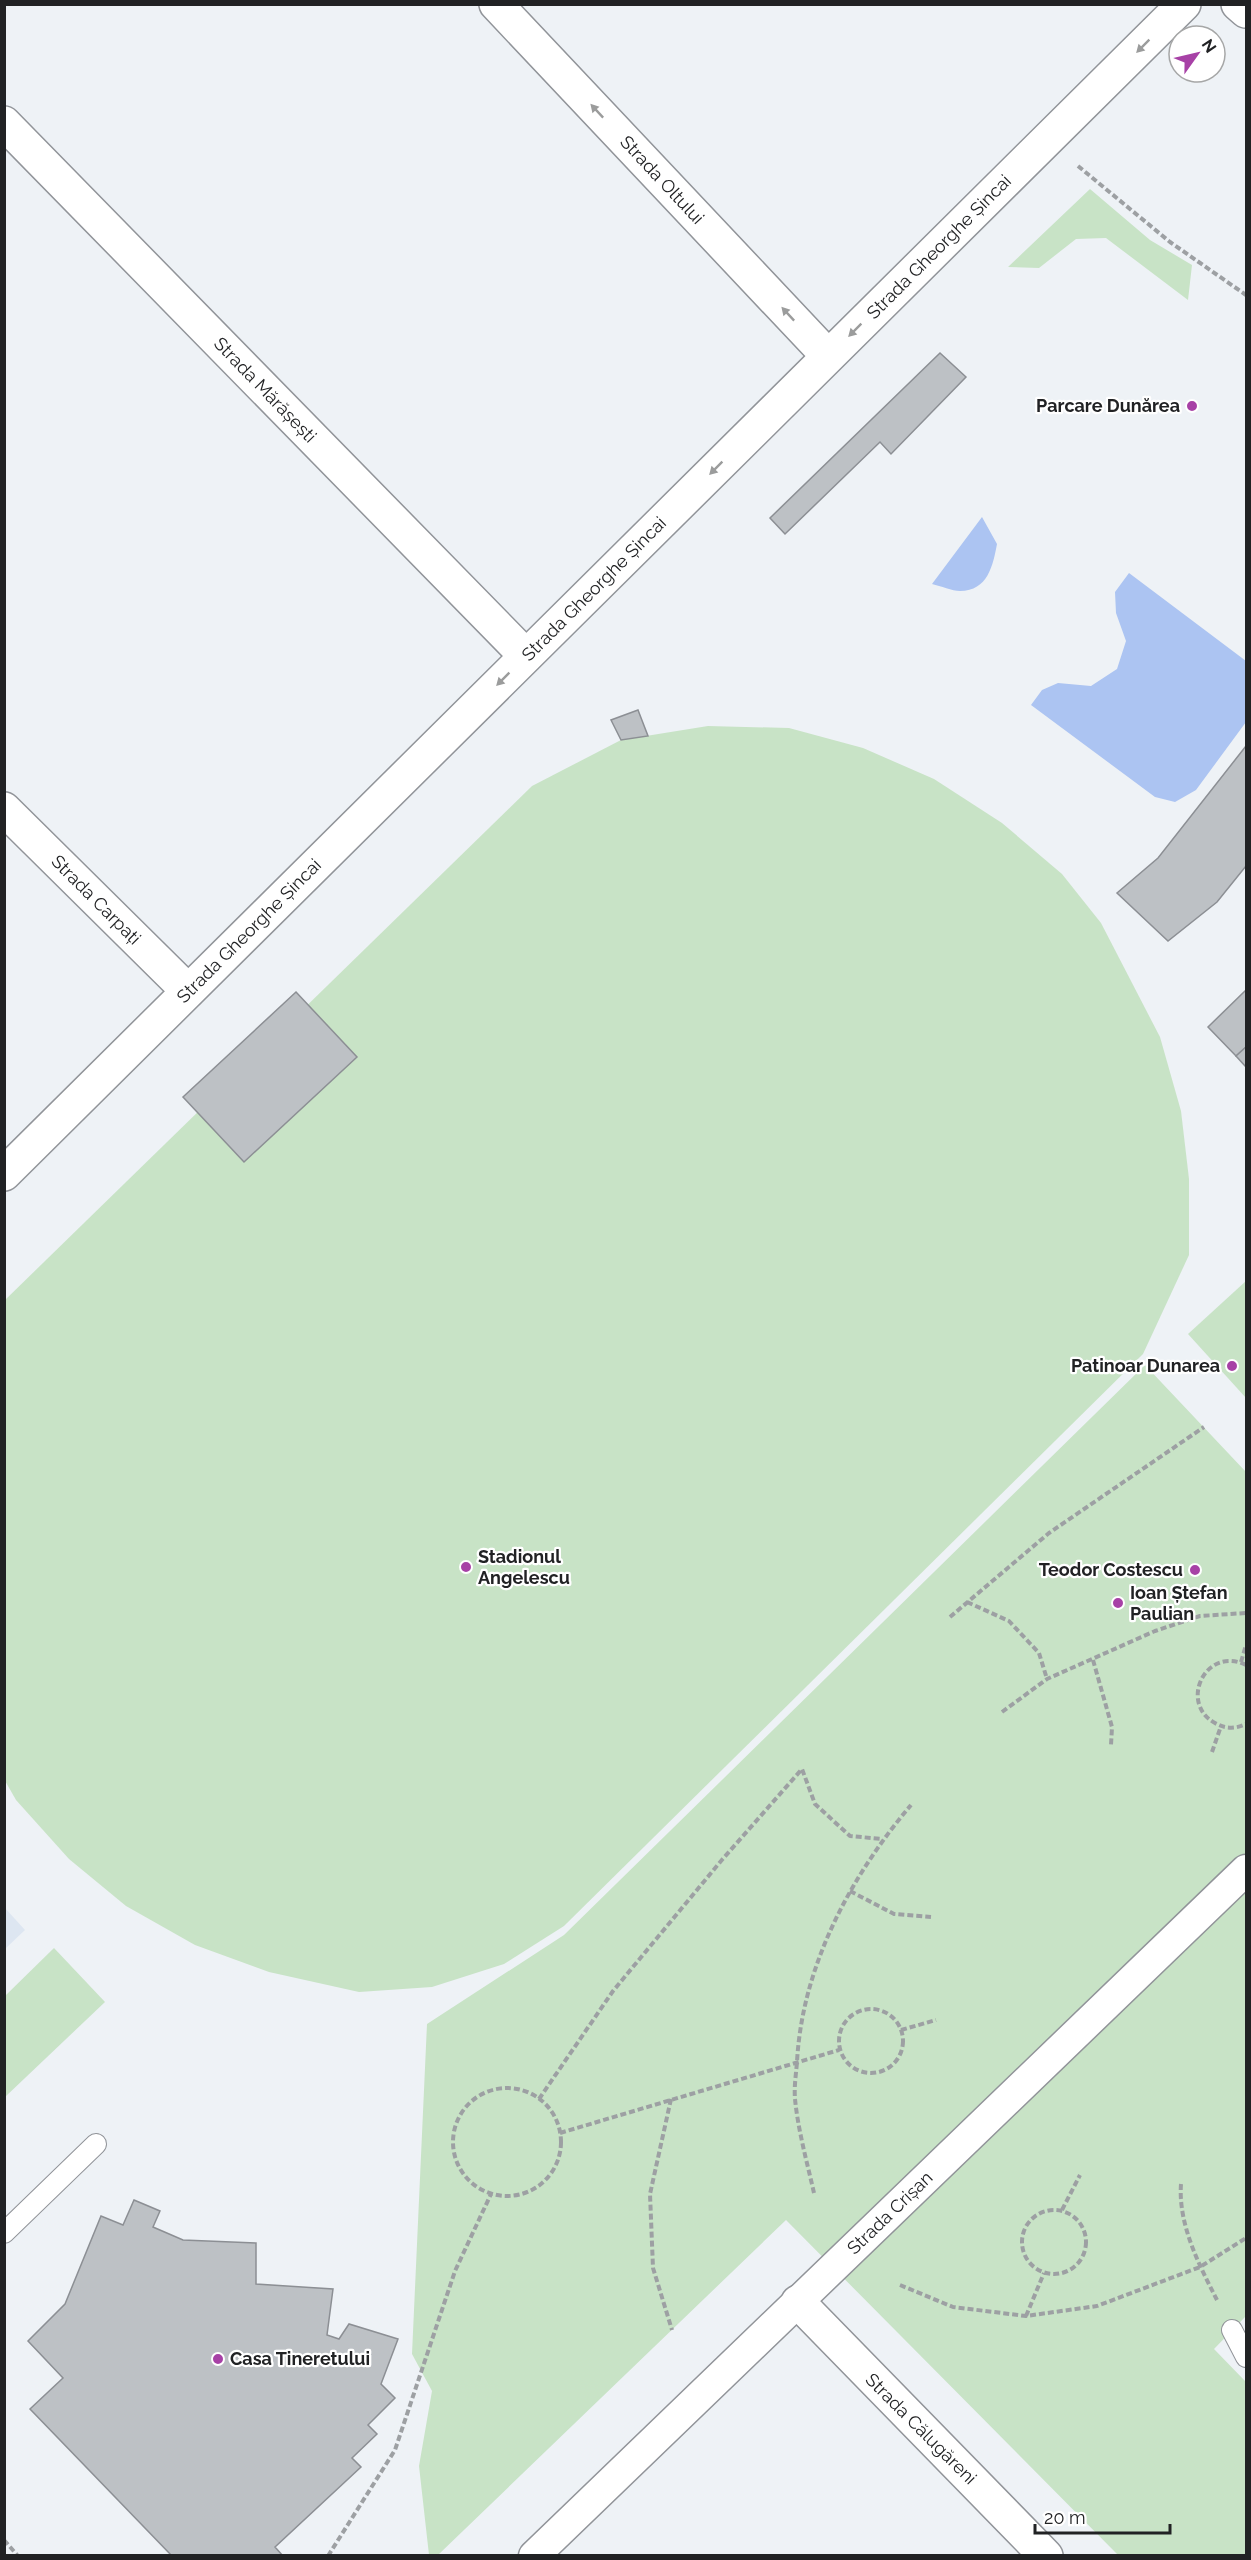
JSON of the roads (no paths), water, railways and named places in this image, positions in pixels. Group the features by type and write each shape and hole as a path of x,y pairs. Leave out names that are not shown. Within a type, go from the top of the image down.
{"street":[{"name":"Strada Oltului","path":"496,4 828,356"},
{"name":"Strada Gheorghe Șincai","path":"4,1174 1184,4"},
{"path":"1238,4 1246,11"},
{"name":"Strada Mărășești","path":"4,123 526,656"},
{"name":"Strada Carpați","path":"4,809 188,991"},
{"name":"Strada Crișan","path":"534,2556 1246,1870"},
{"name":"Strada Călugăreni","path":"798,2302 1046,2556"}],"lane":[{"path":"4,2233 96,2144"},
{"path":"1232,2330 1246,2357"}],"water":[{"path":"982,517 997,544 991,568 983,582 977,587 960,591 932,584"},
{"path":"1129,573 1246,661 1246,722 1196,790 1175,802 1155,797 1031,705 1042,690 1058,683 1091,686 1117,669 1126,641 1116,613 1115,592"}],"place":[{"name":"Parcare Dunărea","path":"1192,406"},
{"name":"Patinoar Dunarea","path":"1232,1366"},
{"name":"Stadionul Angelescu","path":"466,1567"},
{"name":"Teodor Costescu","path":"1195,1570"},
{"name":"Ioan Ștefan Paulian","path":"1118,1603"},
{"name":"Casa Tineretului","path":"218,2359"}]}
